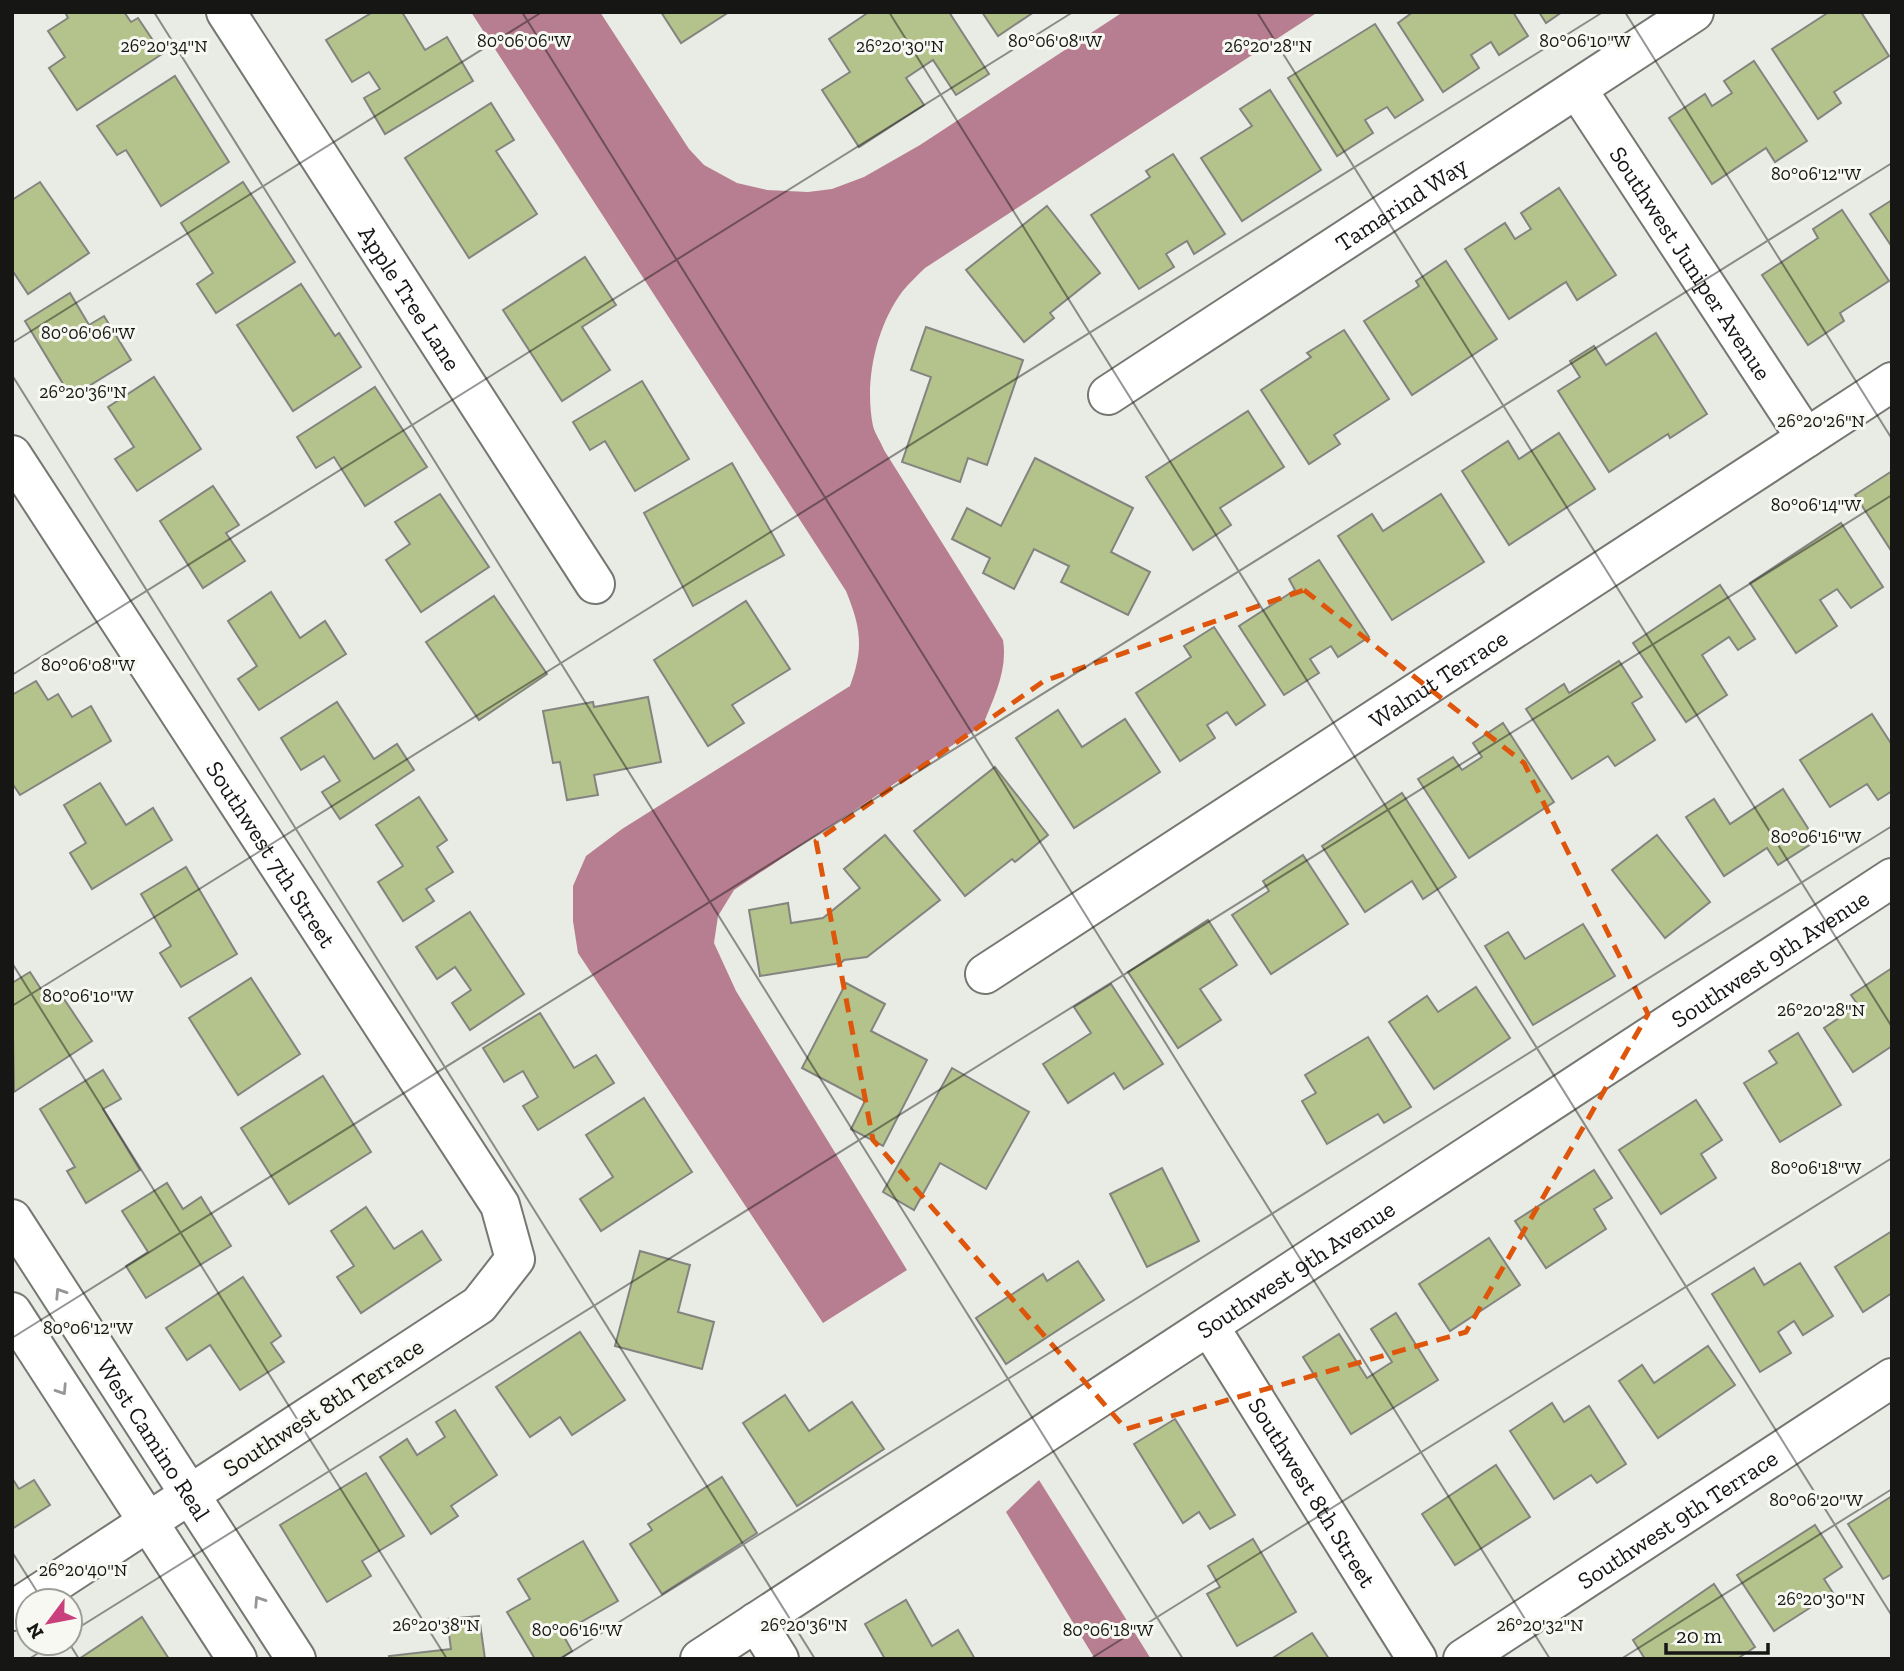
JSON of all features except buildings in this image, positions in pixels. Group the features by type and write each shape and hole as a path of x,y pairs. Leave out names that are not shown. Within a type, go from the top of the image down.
{"street":[{"name":"Apple Tree Lane","path":"226,12 595,583"},
{"name":"Tamarind Way","path":"1108,395 1695,12"},
{"name":"Southwest Juniper Avenue","path":"1577,89 1805,438"},
{"name":"Walnut Terrace","path":"985,974 1892,382"},
{"name":"Southwest 7th Street","path":"12,455 499,1205 515,1259"},
{"name":"Southwest 9th Avenue","path":"701,1659 1892,877"},
{"name":"West Camino Real","path":"12,1219 296,1659"},
{"name":"Southwest 8th Terrace","path":"12,1611 479,1305 515,1259"},
{"name":"West Camino Real","path":"12,1312 237,1659"},
{"name":"Southwest 8th Street","path":"1209,1326 1418,1659"},
{"name":"Southwest 9th Terrace","path":"1463,1659 1892,1378"},
{"path":"756,1622 779,1659"}],"highlighted area":[{"path":"1304,590 1524,763 1648,1014 1466,1332 1126,1429 873,1140 816,841 1044,681"}],"shaded area":[{"path":"471,12 600,12 689,149 704,165 737,183 767,190 808,192 832,189 864,177 920,145 1123,12 1318,12 925,268 902,292 885,322 871,373 874,429 884,450 1003,640 1004,662 983,725 734,890 718,916 714,943 736,991 907,1270 823,1323 578,953 573,921 573,886 586,856 622,829 850,686 859,649 858,627 846,591"},
{"path":"1039,1480 1151,1659 1095,1659 1006,1512"}]}
